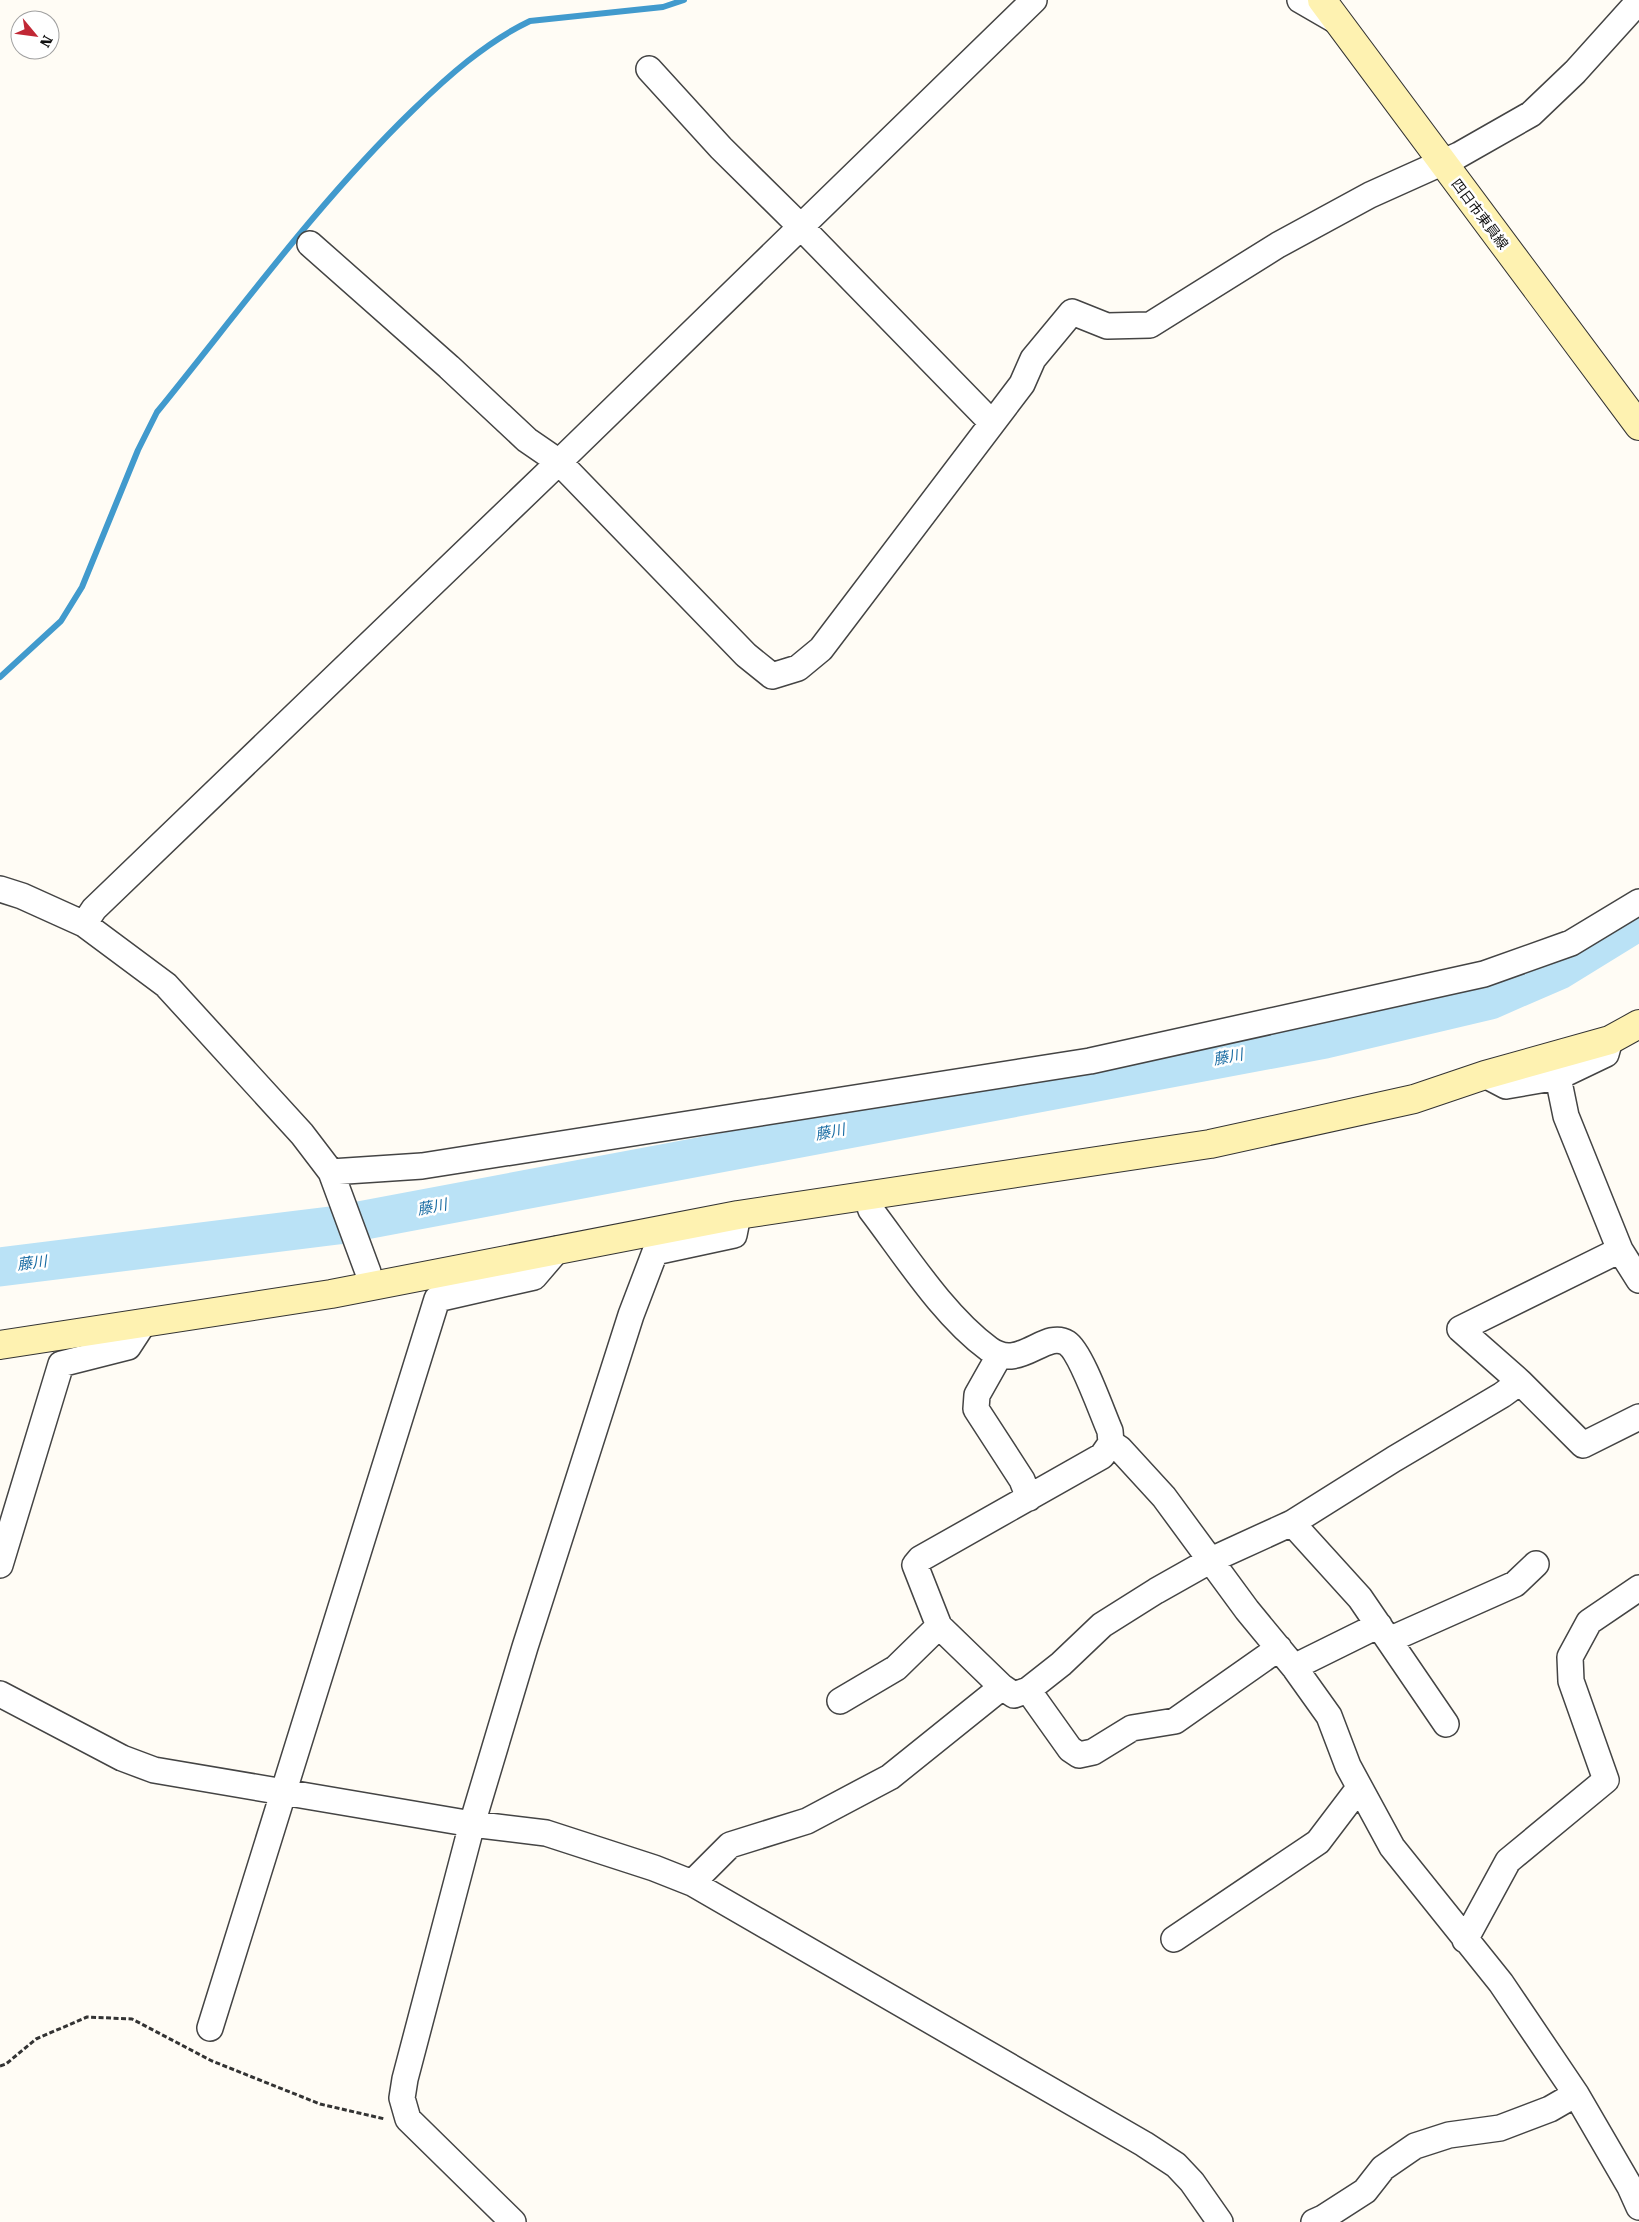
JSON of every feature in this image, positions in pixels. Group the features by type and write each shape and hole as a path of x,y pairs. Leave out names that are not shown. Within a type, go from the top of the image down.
{"street":[{"path":"84,924 94,909 559,462 1034,0"},
{"path":"1300,0 1338,22"},
{"name":"四日市東員線","path":"1322,0 1639,426"},
{"path":"310,244 449,367 527,440 559,462 746,655 772,676 798,668 821,648 1022,384 1033,359 1072,312 1107,326 1150,325 1278,246 1370,195 1460,155 1531,114 1574,72 1639,1"},
{"path":"649,69 721,148 801,227 992,424"},
{"path":"0,889 22,896 84,924 166,986 302,1134 334,1180 368,1279"},
{"path":"334,1180 1090,1061 1484,974 1571,943 1639,902"},
{"path":"0,1345 32,1338 144,1324 331,1294 368,1279 558,1250 738,1215 1210,1144 1414,1098 1485,1075 1610,1040 1639,1024"},
{"path":"1485,1075 1506,1086 1558,1077 1606,1054 1610,1040"},
{"path":"1558,1077 1566,1116 1620,1250 1639,1280"},
{"path":"866,1196 872,1210 954,1319 989,1349 999,1356 1011,1358 1054,1340 1067,1343 1078,1357 1110,1431 1111,1443 1102,1456 920,1560 915,1565 939,1626 1002,1687 1014,1695 1028,1690 1061,1664 1102,1626 1156,1591 1211,1560 1292,1523 1520,1382"},
{"path":"513,2222 408,2119 402,2098 405,2079 472,1824 525,1647 622,1344 655,1252 734,1235 738,1215"},
{"path":"210,2028 437,1299 534,1277 558,1250"},
{"path":"1620,1250 1460,1329 1520,1382 1583,1445 1636,1426"},
{"path":"0,1565 61,1364 128,1346 144,1324"},
{"path":"999,1356 977,1395 976,1409 1022,1480 1029,1498"},
{"path":"1111,1443 1120,1449 1164,1497 1247,1610 1329,1716 1348,1766 1392,1848 1501,1983 1576,2094 1630,2187 1639,2208"},
{"path":"1292,1523 1360,1598 1446,1724"},
{"path":"1028,1690 1070,1749 1079,1755 1093,1752 1132,1728 1175,1721 1286,1658 1384,1633 1516,1584 1536,1564"},
{"path":"1465,1940 1508,1860 1606,1780 1571,1680 1570,1657 1589,1622 1639,1588"},
{"path":"840,1701 896,1668 939,1626"},
{"path":"692,1883 730,1845 807,1822 890,1777 1002,1687"},
{"path":"0,1694 122,1758 154,1770 472,1824 546,1834 654,1868 692,1883 1144,2144 1176,2165 1192,2182 1220,2222"},
{"path":"1174,1938 1318,1842 1359,1788"},
{"path":"1314,2222 1365,2191 1383,2168 1415,2146 1449,2135 1500,2128 1550,2109 1576,2094"}],"path":[{"path":"0,2066 6,2064 36,2039 86,2017 132,2019 212,2061 320,2104 382,2119 408,2119"}],"waterway":[{"path":"0,677 61,621 82,587 138,450 157,412 312,219 378,145 413,110 439,85 483,50 530,21 663,7 684,0"},
{"name":"藤川","path":"0,1267 338,1225 1325,1039 1490,1000 1559,970 1639,921"}]}
